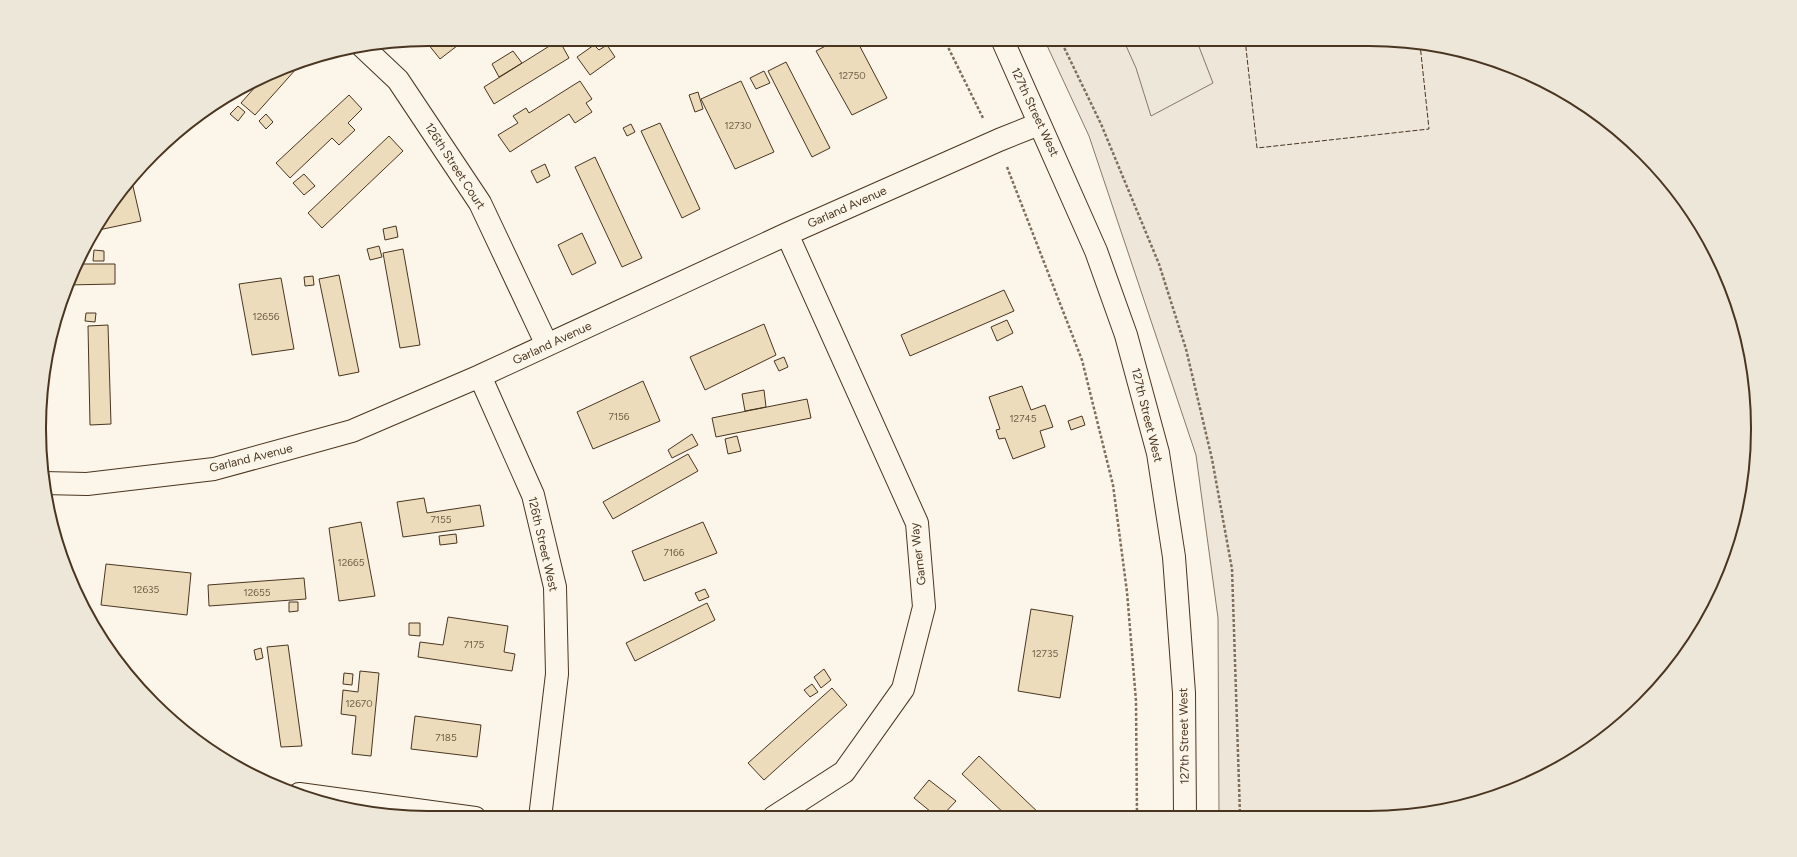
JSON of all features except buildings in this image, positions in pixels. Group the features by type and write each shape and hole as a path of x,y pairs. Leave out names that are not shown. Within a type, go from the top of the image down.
{"street":[{"name":"127th Street West","path":"1005,46 1039,124 1051,146 1096,251 1126,335 1158,453 1174,557 1184,693 1185,811"},
{"name":"126th Street Court","path":"367,51 398,80 480,203 547,345"},
{"name":"Garland Avenue","path":"50,483 87,484 214,469 352,432 480,376 787,234 994,142 1039,124"},
{"name":"Garner Way","path":"783,811 844,772 903,689 924,607 917,523 787,234"},
{"name":"126th Street West","path":"480,376 533,495 555,587 557,674 541,811"},
{"path":"332,798 422,811"}],"path":[{"path":"947,46 1011,176 1082,360 1113,485 1127,592 1136,701 1137,811"},
{"path":"1063,46 1101,124 1159,264 1186,349 1212,459 1232,569 1240,811"}],"shaded area":[{"path":"1047,46 1394,47 1443,53 1467,59 1491,66 1538,85 1581,110 1621,141 1639,158 1656,176 1687,216 1712,259 1722,282 1731,306 1744,354 1748,379 1751,428 1748,478 1744,503 1731,551 1722,575 1712,598 1687,641 1656,681 1639,699 1601,732 1560,760 1515,782 1467,798 1443,804 1394,810 1219,811 1218,618 1196,455 1089,136"},
{"path":"1126,46 1199,46 1213,83 1151,116 1136,68"}],"fence":[{"path":"1246,46 1257,148 1429,129 1421,49"}]}
